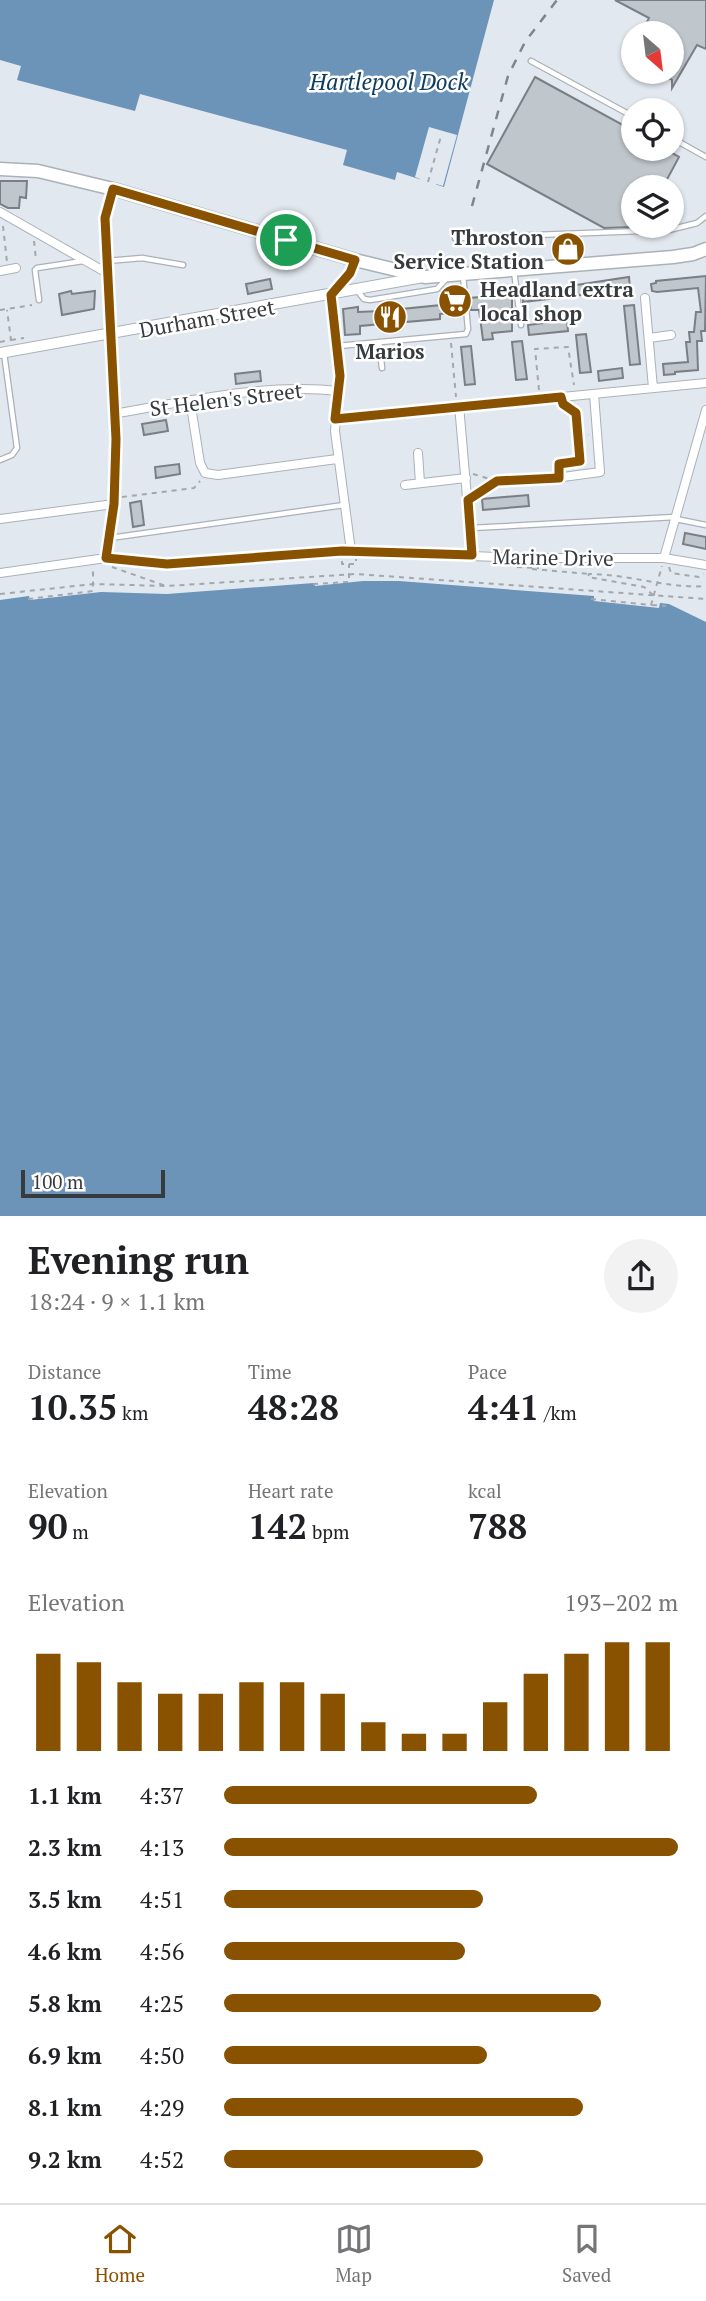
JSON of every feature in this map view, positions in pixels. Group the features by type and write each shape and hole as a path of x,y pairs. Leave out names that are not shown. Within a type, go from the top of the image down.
{"main road":[{"path":"0,169 38,171 113,189 355,260 425,277 673,257 706,249"}],"street":[{"path":"106,558 114,501 114,414 105,218 113,189"},
{"path":"1,212 107,273"},
{"path":"351,551 337,459 335,419 339,391 338,345 331,295 350,273 355,260"},
{"name":"Durham Street","path":"2,353 425,277"},
{"path":"645,298 653,388"},
{"path":"649,338 671,335"},
{"path":"335,419 458,403 561,397 706,383"},
{"name":"St Helen's Street","path":"114,414 190,400 300,387 339,391"},
{"path":"548,479 600,472 594,394"},
{"path":"190,400 200,463 205,474 218,475 337,459"},
{"path":"458,403 472,555"},
{"path":"665,562 706,410"},
{"path":"418,453 421,483"},
{"path":"405,485 466,475"},
{"path":"0,519 114,501"},
{"name":"Marine Drive","path":"0,573 106,558 195,564 351,551 665,562 705,569"}],"lane":[{"path":"531,61 621,110"},
{"path":"684,145 706,157"},
{"path":"455,238 669,230 697,223 706,216"},
{"path":"106,261 142,258 183,265"},
{"path":"39,300 35,270 37,268 83,261"},
{"path":"513,270 521,325"},
{"path":"338,345 466,334 468,329 456,274 437,289 370,300 364,299 357,290"},
{"path":"379,342 382,368"},
{"path":"0,460 12,455 17,448 2,353"},
{"path":"109,538 344,505"},
{"path":"470,528 676,518 706,525"}],"path":[{"path":"428,182 441,136"},
{"path":"1,212 8,270"},
{"path":"33,231 37,268"},
{"path":"0,310 40,303 39,300"},
{"path":"0,342 12,340 6,309"},
{"path":"451,341 458,403"},
{"path":"540,398 535,349 546,348 569,348 575,395"},
{"path":"559,478 559,464 580,461 576,413 563,404 561,397"},
{"path":"578,436 597,435"},
{"path":"114,501 194,488 205,474"},
{"path":"466,475 497,481 548,479"},
{"path":"468,500 497,481"},
{"path":"106,558 113,568 167,586"},
{"path":"342,558 342,564 356,564"},
{"path":"665,562 671,573 699,577 705,569"},
{"path":"651,605 665,562"},
{"path":"313,584 349,582 349,564"},
{"path":"524,568 706,586"},
{"path":"28,599 93,591 93,569"},
{"path":"0,594 94,584 167,586 349,574 521,583 706,599"},
{"path":"589,574 588,577 644,587 654,595"},
{"path":"591,599 666,606"}],"water":[{"name":"Hartlepool Dock","path":"0,0 494,0 444,187 397,172 395,180 343,165 347,150 140,94 135,111 17,80 21,66 0,60"},
{"path":"399,581 594,596 594,601 659,608 660,603 669,604 706,622 706,1216 0,1216 0,600 29,596 30,600 101,592 167,594"}],"pier":[{"path":"429,127 457,135 443,186 436,184 435,188 420,183 420,179 415,177"}],"building":[{"path":"615,0 706,0 706,49 697,45 684,67 684,21 647,21 649,18"},
{"path":"535,77 621,124 621,161 677,161 669,175 621,175 621,227 604,228 487,164"},
{"path":"0,181 27,181 26,198 20,197 19,208 8,208 0,204"},
{"path":"706,276 705,331 701,331 702,341 697,341 698,370 664,375 663,364 688,362 686,342 690,342 689,332 694,332 696,312 701,312 698,288 657,292 652,291 651,284 656,281"},
{"path":"629,277 630,289 523,302 523,293"},
{"path":"270,279 272,289 248,294 246,284"},
{"path":"71,291 72,294 95,291 94,309 62,315 59,294"},
{"path":"512,294 512,331 492,333 493,339 483,340 479,310 471,310 470,298"},
{"path":"460,299 462,311 440,314 440,319 360,326 360,334 345,335 343,309 358,307 358,312 381,311 441,305 440,300"},
{"path":"634,305 640,364 630,365 624,306"},
{"path":"567,320 568,331 529,335 528,325"},
{"path":"586,334 591,372 580,373 576,335"},
{"path":"522,341 527,379 516,380 512,342"},
{"path":"471,346 475,384 465,385 461,347"},
{"path":"622,368 623,378 599,381 598,371"},
{"path":"260,371 261,381 236,384 235,374"},
{"path":"166,420 168,431 144,435 142,424"},
{"path":"179,464 180,474 156,478 155,467"},
{"path":"528,495 529,506 483,510 482,499"},
{"path":"141,501 144,525 133,527 130,503"},
{"path":"685,533 706,537 706,549 683,544"}],"railway":[{"path":"472,206 508,76 525,42 557,0"}],"place":[{"name":"Throston Service Station","path":"568,249"},
{"name":"Headland extra local shop","path":"455,301"},
{"name":"Marios","path":"390,317"}],"route":[{"path":"113,189 286,240 355,260 350,273 331,295 340,376 335,419 561,397 563,404 576,413 580,461 559,464 559,478 497,481 468,500 472,555 342,551 195,564 106,558 114,504 116,439 105,218 113,189"}]}
